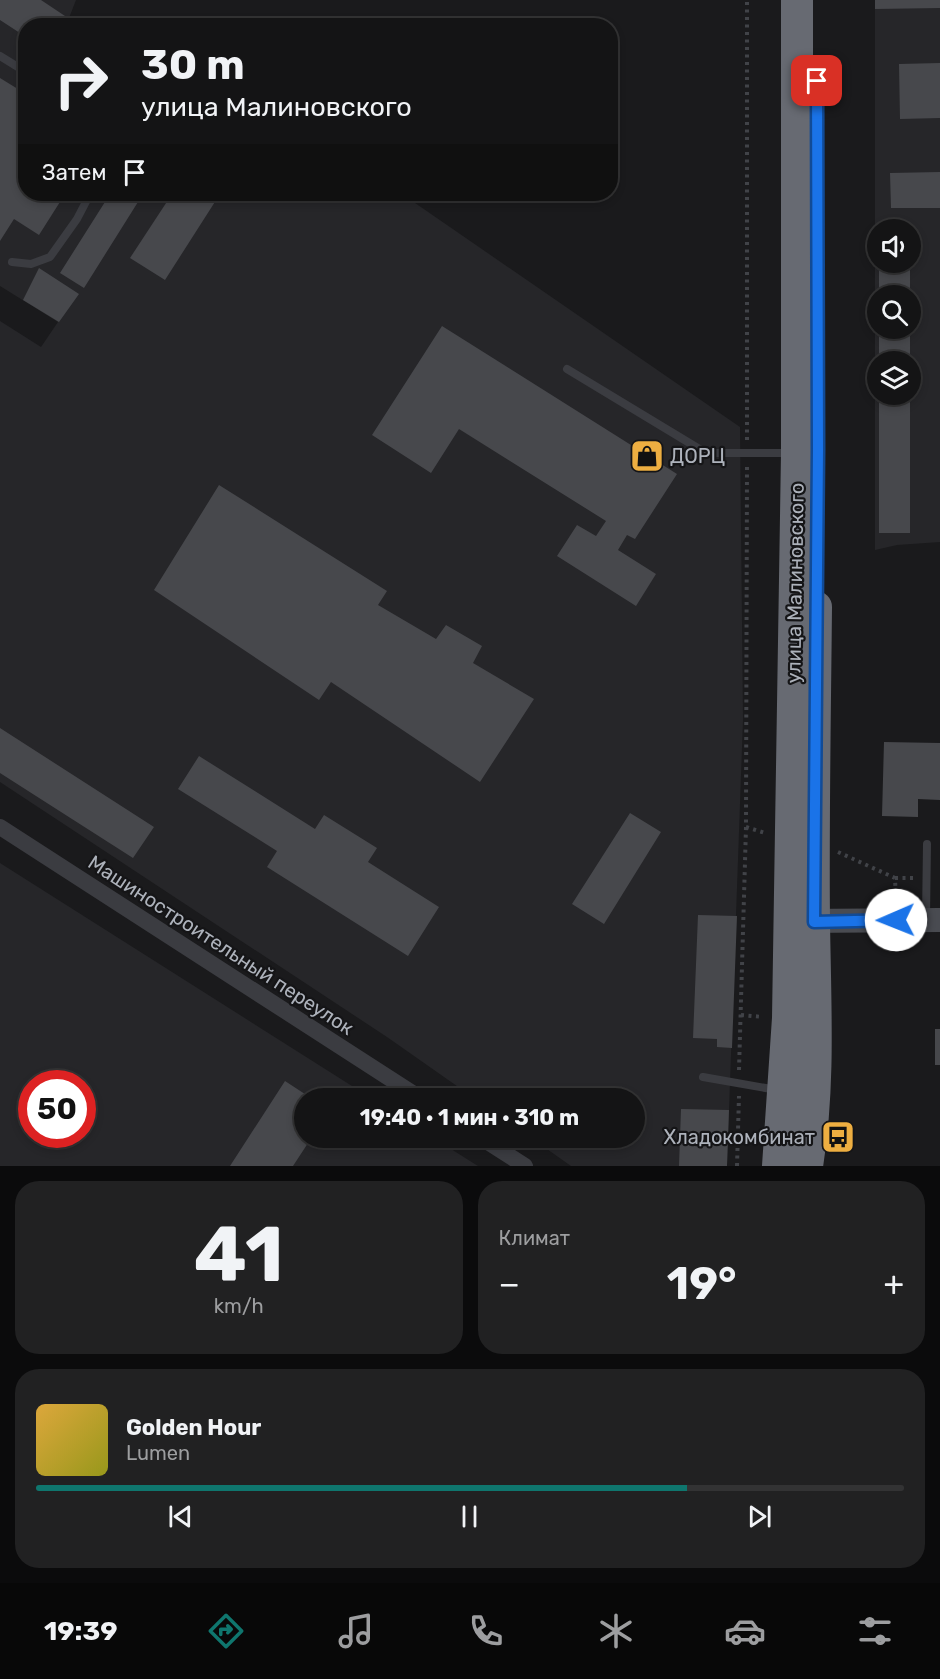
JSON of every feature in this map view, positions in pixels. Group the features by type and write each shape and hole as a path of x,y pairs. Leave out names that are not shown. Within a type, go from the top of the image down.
{"highway":[{"name":"улица Малиновского","path":"798,0 797,453 802,921 816,1020 811,1135 807,1166"},
{"name":"улица Малиновского","path":"778,1166 788,1018 813,841 818,450 816,101 820,0"}],"main road":[{"path":"802,921 933,920"}],"street":[{"name":"Машиностроительный переулок","path":"0,827 405,1088"},
{"path":"497,1148 525,1166"}],"lane":[{"path":"0,56 18,67"},
{"path":"12,262 31,264 50,257 77,219 86,201"},
{"path":"567,369 706,453 797,453"},
{"path":"927,844 933,920"},
{"path":"703,1077 784,1091"}],"path":[{"path":"737,1166 746,827 747,0"},
{"path":"813,841 896,878 897,952"}],"shaded area":[{"path":"0,0 76,0 69,18 18,18 18,201 412,201 740,427 743,720 727,1166 571,1166 546,1148 645,1148 645,1088 460,1088 387,1037 0,782 0,321 41,347 58,322 0,286"},
{"path":"875,0 940,0 940,542 897,545 875,550 875,405 921,405 921,351 875,351 875,339 921,339 921,285 875,285 875,273 921,273 921,219 875,219"},
{"path":"0,863 355,1088 294,1088 294,1148 449,1148 478,1166 0,1166"}],"building":[{"path":"0,0 41,0 68,18 18,18 18,32 0,20"},
{"path":"875,0 940,0 940,8 875,9"},
{"path":"940,63 940,118 900,119 899,64"},
{"path":"0,78 18,89 18,201 61,201 39,235 14,219 0,241"},
{"path":"940,172 940,208 891,208 890,173"},
{"path":"106,201 139,201 84,288 60,273"},
{"path":"167,201 216,201 165,280 130,258"},
{"path":"39,268 79,294 59,322 23,300"},
{"path":"879,273 910,273 910,285 879,285"},
{"path":"442,326 677,474 635,539 627,535 618,550 656,574 636,606 557,556 577,525 596,536 606,521 459,429 431,473 372,435"},
{"path":"879,339 910,339 910,351 879,351"},
{"path":"879,405 910,405 910,533 879,533"},
{"path":"219,485 387,591 378,605 436,639 446,625 482,646 473,663 534,699 480,782 331,682 319,700 154,590"},
{"path":"0,728 154,827 133,858 0,773"},
{"path":"884,742 940,743 940,800 918,799 918,817 882,816"},
{"path":"199,756 315,829 324,815 377,848 368,862 439,907 408,956 267,867 277,851 178,789"},
{"path":"630,813 661,832 604,924 572,904"},
{"path":"698,915 737,916 732,1048 717,1047 717,1039 693,1038"},
{"path":"935,1029 940,1029 940,1065 935,1065"},
{"path":"285,1081 296,1088 294,1148 305,1148 293,1166 230,1166"},
{"path":"681,1109 729,1110 727,1166 679,1166"}],"place":[{"name":"ДОРЦ","path":"647,456"},
{"name":"Хладокомбинат","path":"838,1137"}],"route":[{"path":"817,81 818,450 814,922 896,920"}]}
